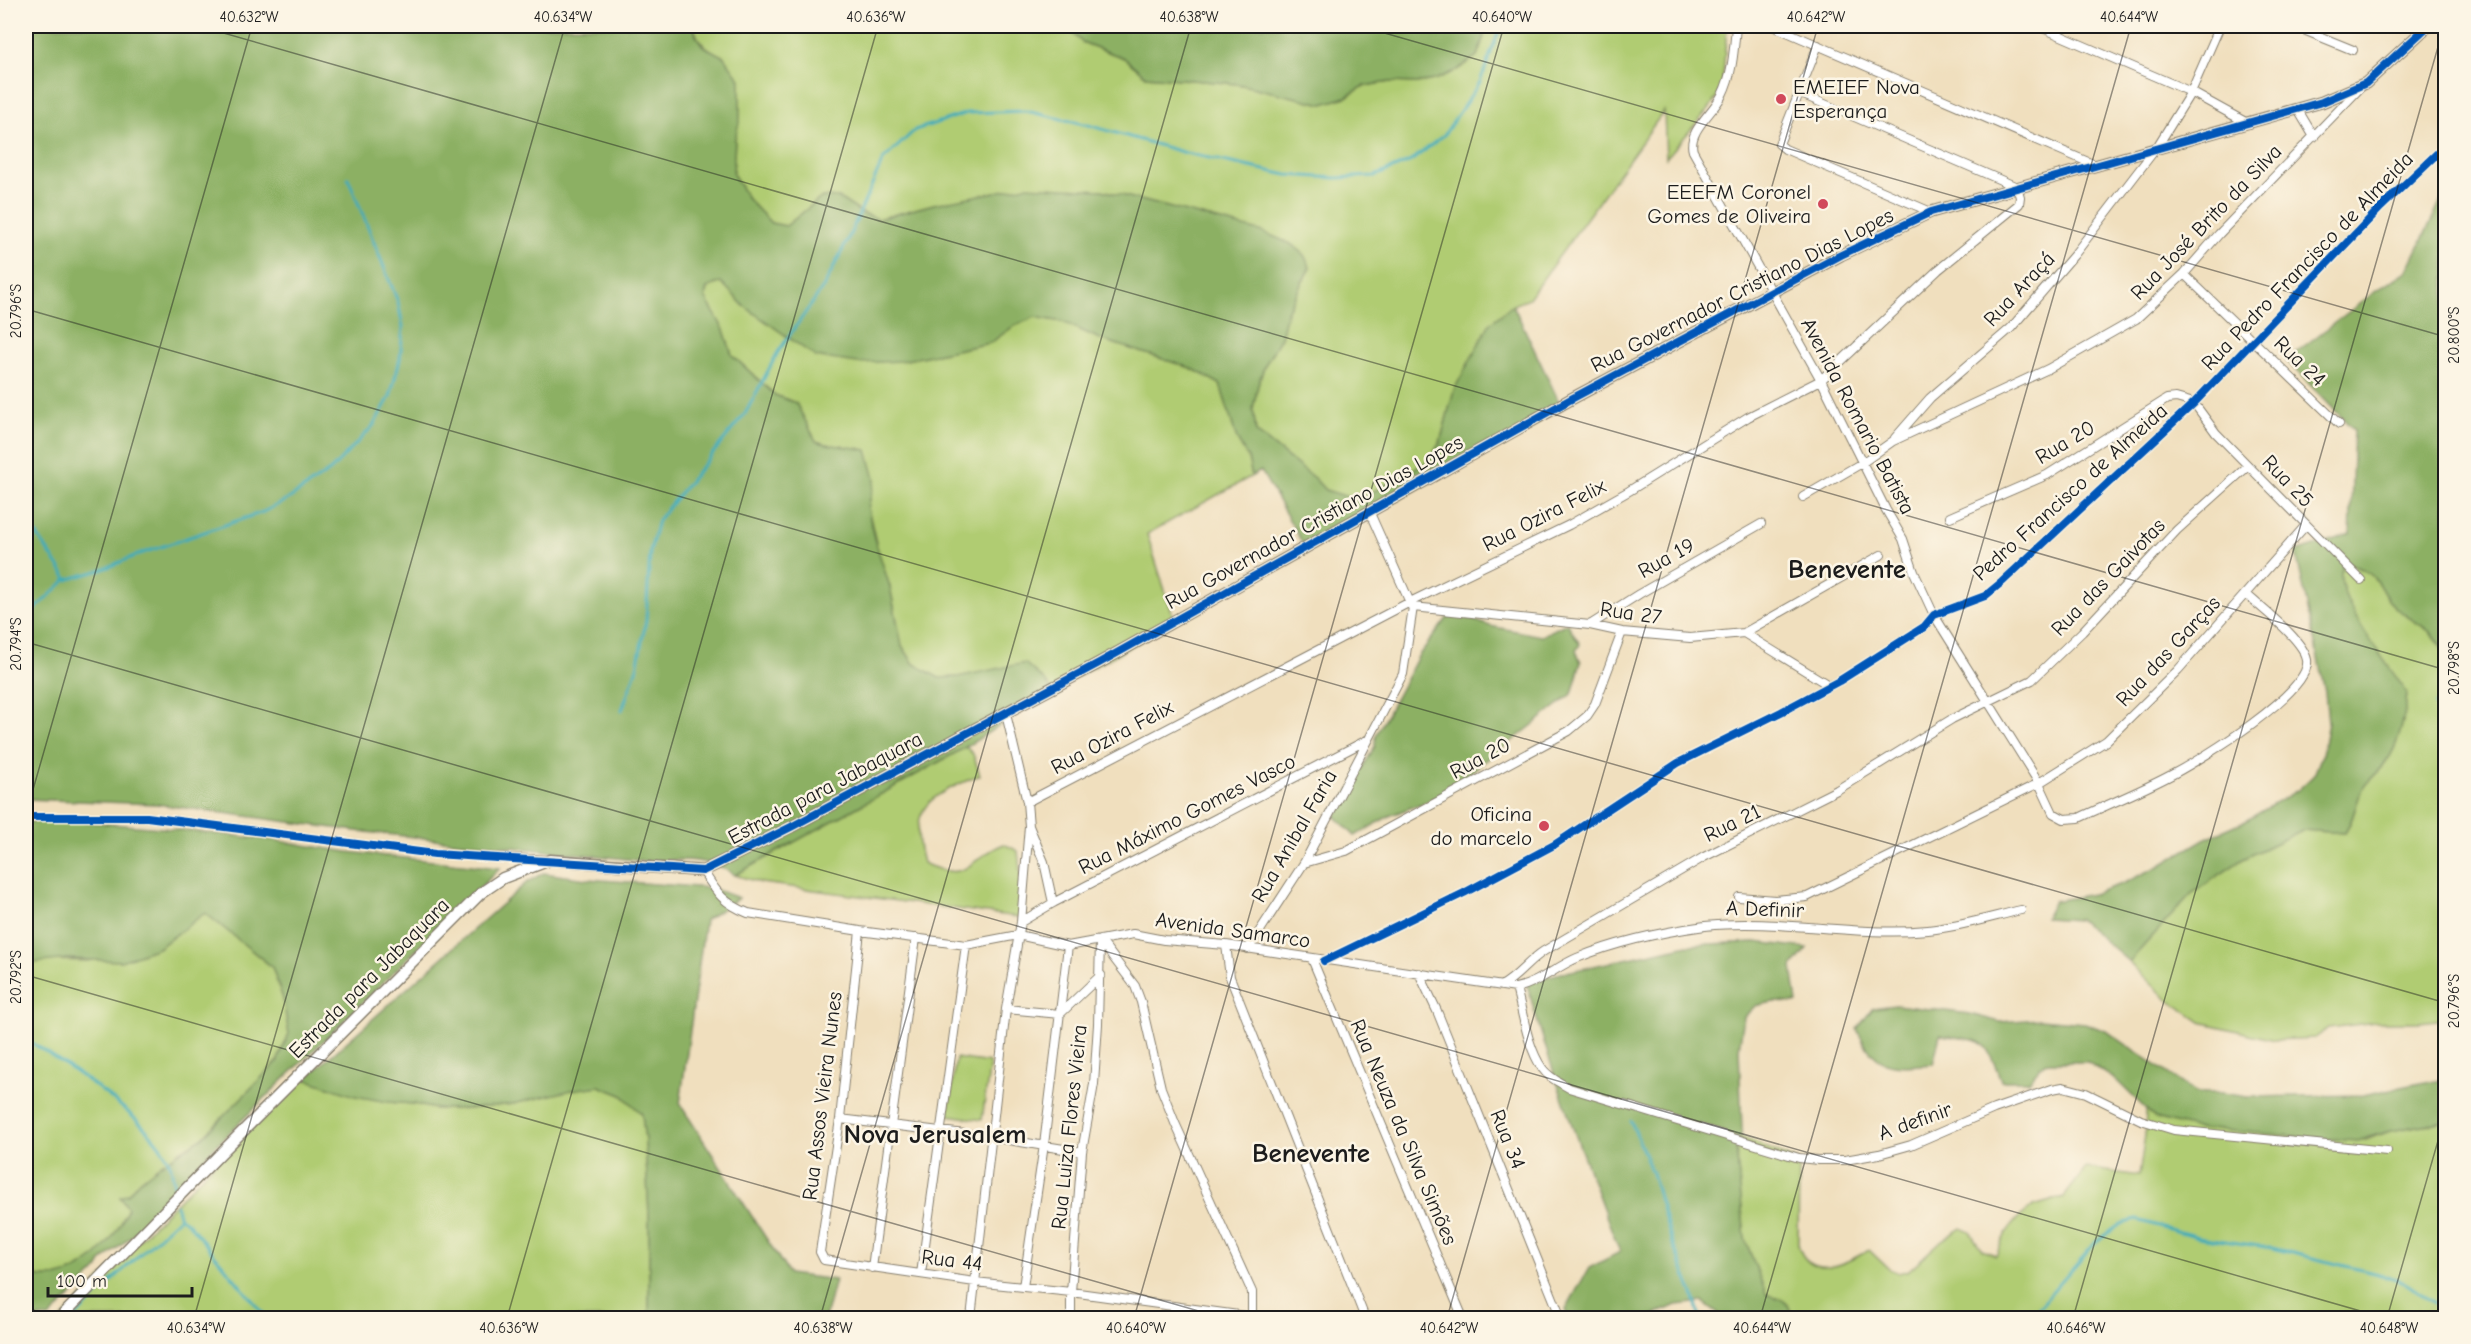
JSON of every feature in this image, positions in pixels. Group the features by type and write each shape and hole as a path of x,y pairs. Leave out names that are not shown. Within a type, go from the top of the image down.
{"street":[{"name":"Avenida Romario Batista","path":"1736,26 1734,49 1722,95 1694,135 1691,146 1821,380 1903,539 1914,572 1934,615 2039,783 2057,817 2071,820 2079,818 2174,773 2217,747 2270,710 2297,685 2307,665 2304,651 2296,640 2246,594"},
{"path":"1773,26 2095,165"},
{"path":"2038,26 2191,92 2249,124"},
{"name":"Rua Araçá","path":"1893,441 1930,398 2011,328 2053,282 2157,147 2191,92 2220,26"},
{"path":"2294,26 2353,50"},
{"name":"Rua Governador Cristiano Dias Lopes","path":"1099,663 1583,392 1771,292 1931,212 2157,147 2298,110 2366,83 2428,26"},
{"path":"1818,45 1779,144 1785,149 1931,212"},
{"name":"Rua José Brito da Silva","path":"1803,497 1862,463 1893,441 1997,394 2136,319 2184,274 2219,234 2366,83"},
{"path":"1799,93 2017,187"},
{"path":"2298,110 2314,137"},
{"name":"Rua Pedro Francisco de Almeida","path":"2194,403 2381,207 2445,145"},
{"name":"Rua Ozira Felix","path":"1027,802 1569,525 1629,491 1748,417 1821,380 1938,270 2016,207 2020,201 2017,187"},
{"name":"Rua 24","path":"2184,274 2339,424"},
{"name":"Rua 20","path":"1950,517 2047,475 2168,399 2176,398 2194,403"},
{"name":"Rua 25","path":"2194,403 2216,433 2361,580"},
{"name":"Pedro Francisco de Almeida","path":"1934,615 1985,596 1994,589 2194,403"},
{"name":"Rua das Gaivotas","path":"1987,703 2023,686 2042,672 2170,537 2248,466"},
{"path":"1369,512 1411,604"},
{"name":"Rua 19","path":"1590,625 1761,524"},
{"name":"Rua das Garças","path":"1739,897 1775,900 1807,897 2039,783 2092,751 2131,718 2178,670 2306,525"},
{"path":"1830,686 1744,633 1881,555"},
{"name":"Rua 27","path":"1411,604 1590,625 1622,632 1690,638 1744,633"},
{"name":"Rua Anibal Faria","path":"1248,949 1304,863 1403,674 1411,604"},
{"path":"1324,961 1464,893 1554,845 1678,763 1830,686 1924,627 1934,615"},
{"name":"Rua 20","path":"1304,863 1346,851 1569,731 1587,716 1595,704 1622,632"},
{"name":"Estrada para Jabaquara","path":"60,1318 481,893 503,878 550,860 703,871 1006,714 1099,663"},
{"name":"Rua 21","path":"1501,986 1514,979 1535,956 1704,857 1837,790 1930,732 1987,703"},
{"path":"970,1318 1006,1009 1021,922 1029,826 1027,802 1006,714"},
{"name":"Rua Máximo Gomes Vasco","path":"1021,922 1053,903 1369,740"},
{"path":"26,817 147,817 435,854 550,860"},
{"path":"1029,826 1044,862 1053,903"},
{"path":"703,871 720,898 748,913 966,945 1018,935"},
{"name":"A Definir","path":"1516,988 1532,983 1576,958 1654,934 1731,923 1849,930 1928,930 2021,910"},
{"name":"Rua Assos Vieira Nunes","path":"829,1262 820,1252 840,1119 860,931"},
{"name":"Avenida Samarco","path":"1018,935 1068,946 1133,934 1164,940 1226,945 1516,988"},
{"path":"872,1268 916,938"},
{"path":"1100,940 1135,986 1141,1002 1161,1088 1207,1195 1249,1284 1254,1318"},
{"name":"Rua Luiza Flores Vieira","path":"1071,1318 1082,1152 1094,1084 1101,975 1100,940"},
{"path":"921,1274 966,945"},
{"path":"1226,945 1230,977 1365,1318"},
{"path":"1023,1287 1044,1145 1068,946"},
{"name":"Rua Neuza da Silva Simões","path":"1312,959 1463,1318"},
{"name":"Rua 34","path":"1419,973 1437,1011 1561,1318"},
{"path":"1006,1009 1060,1014 1101,975"},
{"name":"A definir","path":"1516,988 1536,1056 1543,1070 1552,1079 1569,1088 1799,1158 1845,1160 1879,1155 1911,1145 1994,1109 2063,1087 2086,1093 2141,1120 2175,1130 2387,1151"},
{"path":"840,1119 990,1137 1082,1152"},
{"name":"Rua 44","path":"829,1262 975,1282 1071,1292 1254,1318"}],"green space":[{"path":"26,26 694,26 696,36 703,46 724,57 740,79 740,119 735,138 733,174 748,199 771,223 786,226 822,197 839,198 862,213 878,219 934,204 1026,186 1102,190 1263,232 1291,244 1304,255 1310,267 1287,312 1281,337 1264,367 1258,385 1253,408 1256,432 1315,479 1325,490 1358,500 1427,462 1440,443 1454,390 1490,323 1513,305 1562,408 1307,551 1261,471 1252,476 1248,458 1237,439 1220,384 1191,368 1100,339 1063,322 1035,317 1014,326 990,343 901,361 858,363 816,357 744,306 721,282 707,288 705,297 724,330 732,355 775,395 796,403 816,441 867,450 875,479 868,508 873,534 890,587 902,646 914,664 939,678 957,677 1025,663 1046,682 1052,691 966,747 735,875 704,862 646,861 356,831 156,804 26,799"},
{"path":"694,26 1064,26 1082,42 1124,58 1146,76 1238,84 1323,104 1346,97 1364,86 1435,80 1457,70 1477,56 1484,36 1481,26 1727,26 1722,90 1708,110 1666,158 1664,111 1529,298 1513,305 1478,349 1454,390 1440,443 1427,462 1358,500 1325,490 1315,479 1256,432 1253,408 1258,385 1264,367 1281,337 1287,312 1310,268 1263,232 1102,190 934,204 878,219 862,213 839,198 822,197 786,226 771,223 748,199 733,174 735,138 724,57 701,42"},
{"path":"1064,26 1481,26 1484,36 1477,56 1457,70 1435,80 1364,86 1346,97 1323,104 1238,84 1146,76 1124,58 1082,42"},
{"path":"2445,192 2445,655 2435,637 2397,609 2373,577 2361,568 2344,563 2341,574 2343,589 2349,604 2407,693 2401,728 2392,754 2362,790 2345,833 2302,830 2243,859 2191,894 2129,962 2080,920 2045,918 2054,901 2093,894 2124,883 2159,866 2204,839 2247,820 2298,790 2314,775 2322,755 2328,722 2325,692 2296,552 2350,534 2354,430 2286,360 2376,291 2407,271"},
{"path":"722,282 744,306 901,361 990,343 1014,326 1035,317 1063,322 1100,339 1191,368 1220,384 1237,439 1248,458 1252,476 1147,534 1175,622 1052,691 957,677 939,678 914,664 902,646 890,587 880,560 868,508 875,479 843,445 833,447 816,441 796,403 775,395 732,355 724,330 705,297 707,288"},
{"path":"2344,563 2361,568 2373,577 2397,609 2435,637 2445,655 2445,1019 2418,1022 2376,1022 2329,1028 2315,1038 2274,1040 2201,1022 2166,998 2129,962 2191,894 2243,859 2302,830 2345,833 2362,790 2392,754 2401,729 2407,694 2357,621 2349,605 2340,576"},
{"path":"1452,612 1490,626 1541,636 1567,623 1580,644 1576,651 1581,662 1572,694 1436,798 1389,816 1355,836 1335,816 1375,746 1376,735 1419,655"},
{"path":"966,747 973,754 980,775 937,796 921,814 918,827 923,863 938,869 959,871 1004,844 1018,851 1025,918 761,883 735,875"},
{"path":"74,821 273,840 348,852 500,868 187,1174 133,1235 100,1263 99,1268 49,1318 26,1317 26,1273 43,1277 59,1276 74,1271 88,1262 112,1237 121,1223 128,1208 120,1197 128,1194 137,1183 161,1164 202,1138 277,1062 289,1034 283,999 272,967 205,913 158,948 121,961 68,959 26,964 26,822"},
{"path":"543,873 587,879 711,888 739,898 705,920 680,1104 789,1274 835,1280 825,1318 649,1318 649,1214 642,1114 622,1095 599,1086 513,1104 467,1109 435,1109 355,1096 305,1079 526,883"},
{"path":"205,912 272,967 283,999 289,1034 277,1062 202,1138 180,1151 137,1183 128,1194 120,1197 128,1208 121,1223 112,1237 89,1262 74,1271 59,1276 43,1277 26,1273 26,964 47,960 87,961 158,948"},
{"path":"1755,942 1807,948 1792,967 1797,1003 1773,1002 1755,1006 1744,1017 1739,1049 1742,1131 1736,1148 1745,1239 1766,1294 1787,1304 1792,1318 1719,1318 1718,1313 1703,1302 1676,1305 1648,1318 1566,1318 1566,1309 1589,1268 1620,1252 1581,1151 1526,981 1688,945"},
{"path":"1896,1005 1970,1014 2000,1022 2040,1019 2085,1023 2108,1032 2196,1093 2223,1093 2247,1097 2363,1095 2445,1078 2445,1121 2390,1131 2358,1141 2194,1128 2155,1118 2116,1080 2088,1062 2044,1063 2029,1081 2005,1081 2001,1080 1990,1055 1981,1043 1940,1035 1933,1064 1907,1066 1887,1063 1871,1053 1857,1029 1873,1008"},
{"path":"956,1058 990,1063 982,1120 948,1115"},
{"path":"300,1077 388,1102 414,1104 435,1109 467,1109 513,1104 572,1089 600,1086 622,1095 642,1114 649,1214 649,1318 62,1318"},
{"path":"2146,1109 2155,1118 2367,1140 2390,1131 2445,1121 2445,1318 1792,1318 1787,1304 1766,1294 1745,1239 1736,1148 1740,1136 1797,1161 1799,1168 1798,1244 1803,1256 1810,1263 1819,1267 1839,1265 1869,1250 1889,1269 1899,1273 1909,1270 1942,1240 1961,1228 1970,1232 1982,1250 1996,1255 2006,1233 2017,1219 2034,1206 2064,1197 2086,1168 2139,1176"}],"waterway":[{"path":"622,710 637,668 646,620 650,552 658,520 745,414 778,352 824,286 848,239 883,160 915,130 967,113 1026,111 1088,125 1186,153 1287,175 1336,178 1375,176 1411,161 1444,135 1480,82 1499,26"},
{"path":"26,624 34,610 66,580 101,570 137,555 263,512 287,500 331,470 373,426 390,397 400,359 403,327 398,302 348,178"},
{"path":"26,519 68,580"},
{"path":"2435,704 2446,726"},
{"path":"26,1039 86,1079 148,1131 162,1149 171,1167 175,1195"},
{"path":"1631,1121 1652,1173 1672,1242 1700,1318"},
{"path":"176,1205 180,1218 188,1223 267,1318"},
{"path":"74,1318 179,1218"},
{"path":"2030,1318 2096,1242 2121,1224 2137,1220 2198,1237 2272,1248 2382,1275 2407,1284 2446,1311"}],"cycle path":[{"path":"26,817 147,817 435,854 703,871 791,827 1099,663 1573,398 1841,255 1931,212 2322,102 2366,83 2428,26"},
{"path":"1324,961 1464,893 1554,845 1678,763 1839,681 1924,627 1934,615 1985,596 2194,403 2381,207 2446,145"}],"place":[{"name":"EMEIEF Nova Esperança","path":"1781,99"},
{"name":"EEEFM Coronel Gomes de Oliveira","path":"1823,204"},
{"name":"Oficina do marcelo","path":"1544,826"}],"district":[{"name":"Benevente","path":"1847,569"},
{"name":"Nova Jerusalem","path":"935,1134"},
{"name":"Benevente","path":"1311,1153"}]}
